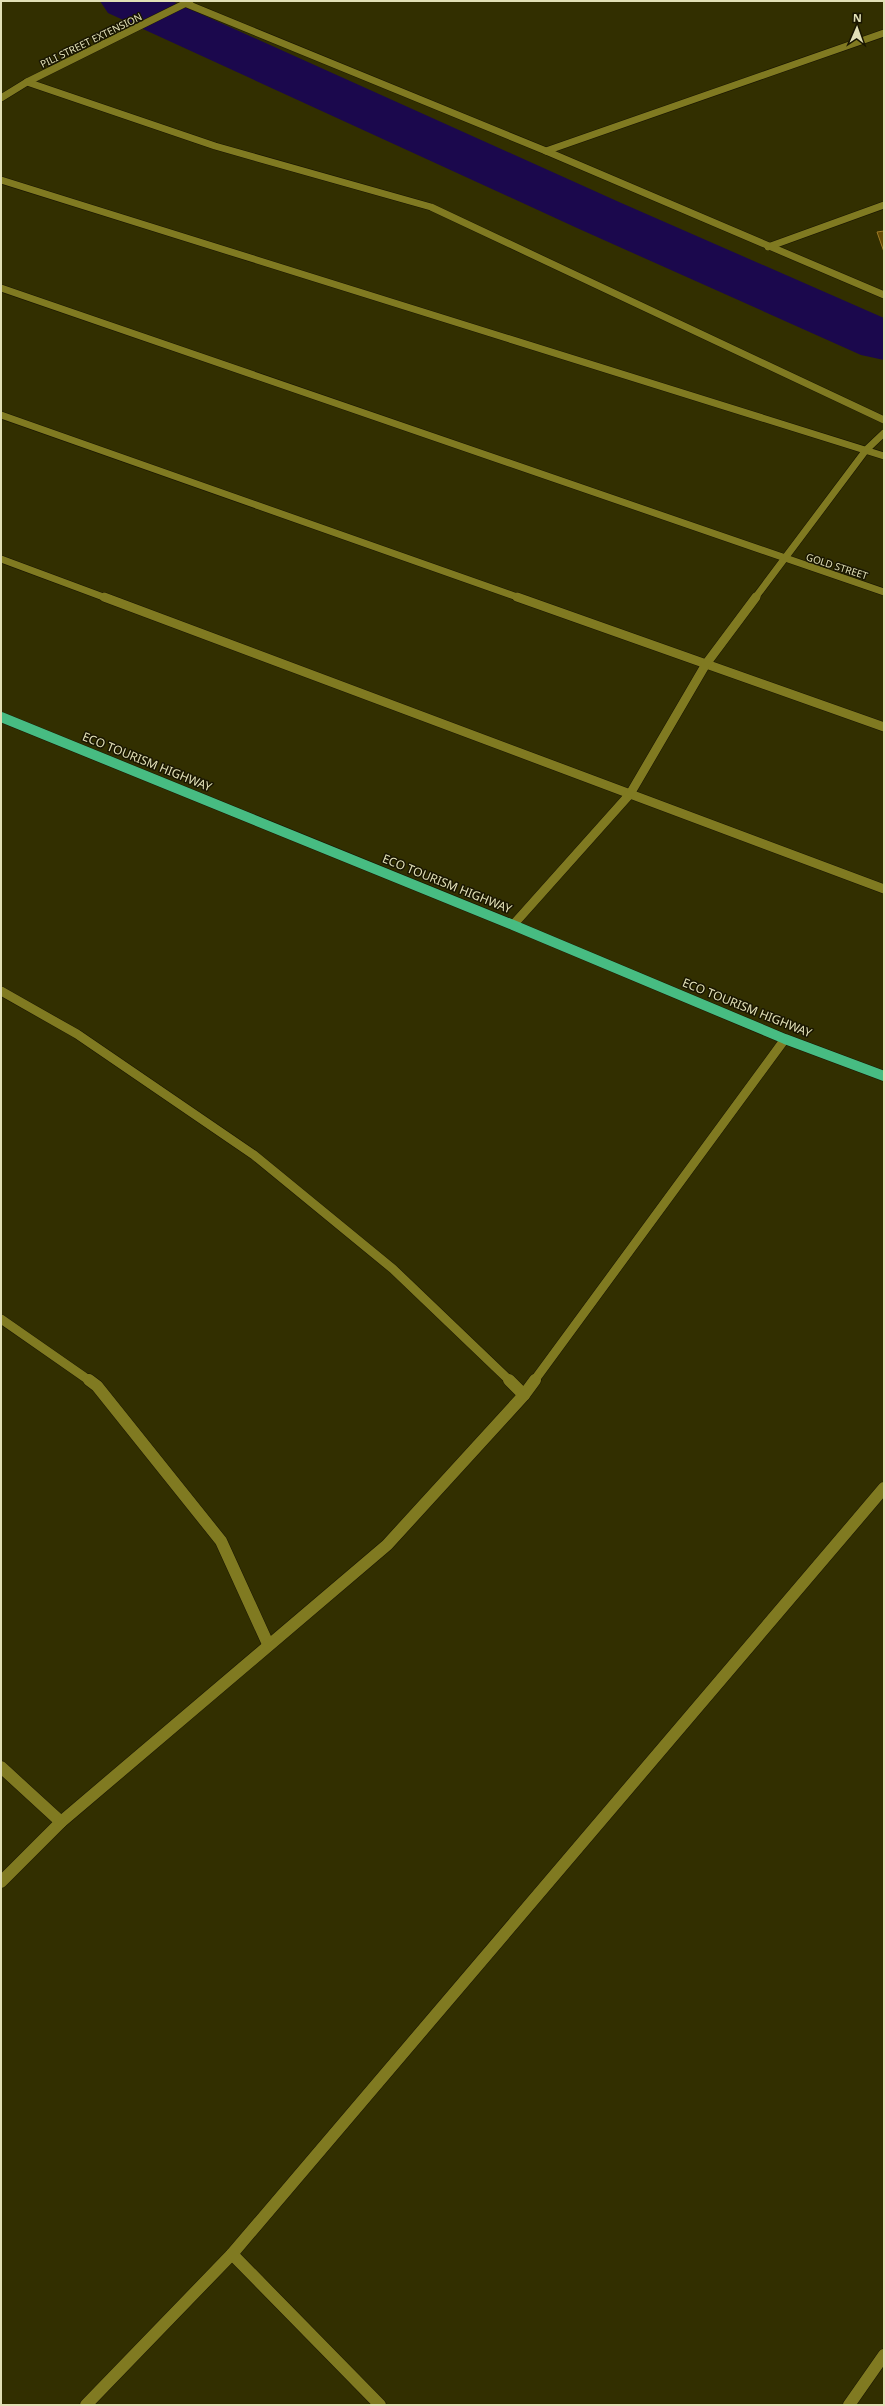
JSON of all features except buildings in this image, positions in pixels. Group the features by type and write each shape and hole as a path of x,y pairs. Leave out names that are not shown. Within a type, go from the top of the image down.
{"highway":[{"name":"ECO TOURISM HIGHWAY","path":"1,717 513,925 785,1039 884,1076"}],"street":[{"name":"PILI STREET EXTENSION","path":"1,98 27,82 188,2"},
{"path":"188,2 546,151 768,248 884,295"},
{"path":"546,151 884,33"},
{"path":"27,82 215,146 431,207 884,420"},
{"path":"1,180 884,456"},
{"path":"768,248 884,205"},
{"name":"GOLD STREET","path":"1,288 884,592"},
{"path":"1,415 884,727"},
{"path":"513,925 630,794 706,664 783,558 866,450 884,433"},
{"path":"1,559 884,889"},
{"path":"1,991 77,1034 254,1155 393,1269 524,1395"},
{"path":"1,1882 61,1822 268,1644 387,1545 524,1395 785,1039"},
{"path":"1,1320 97,1386 221,1541 268,1644"},
{"path":"86,2405 232,2254 884,1488"},
{"path":"1,1767 61,1822"},
{"path":"232,2254 380,2405"},
{"path":"849,2405 884,2355"}],"waterway":[{"path":"127,1 598,215 884,341"}]}
